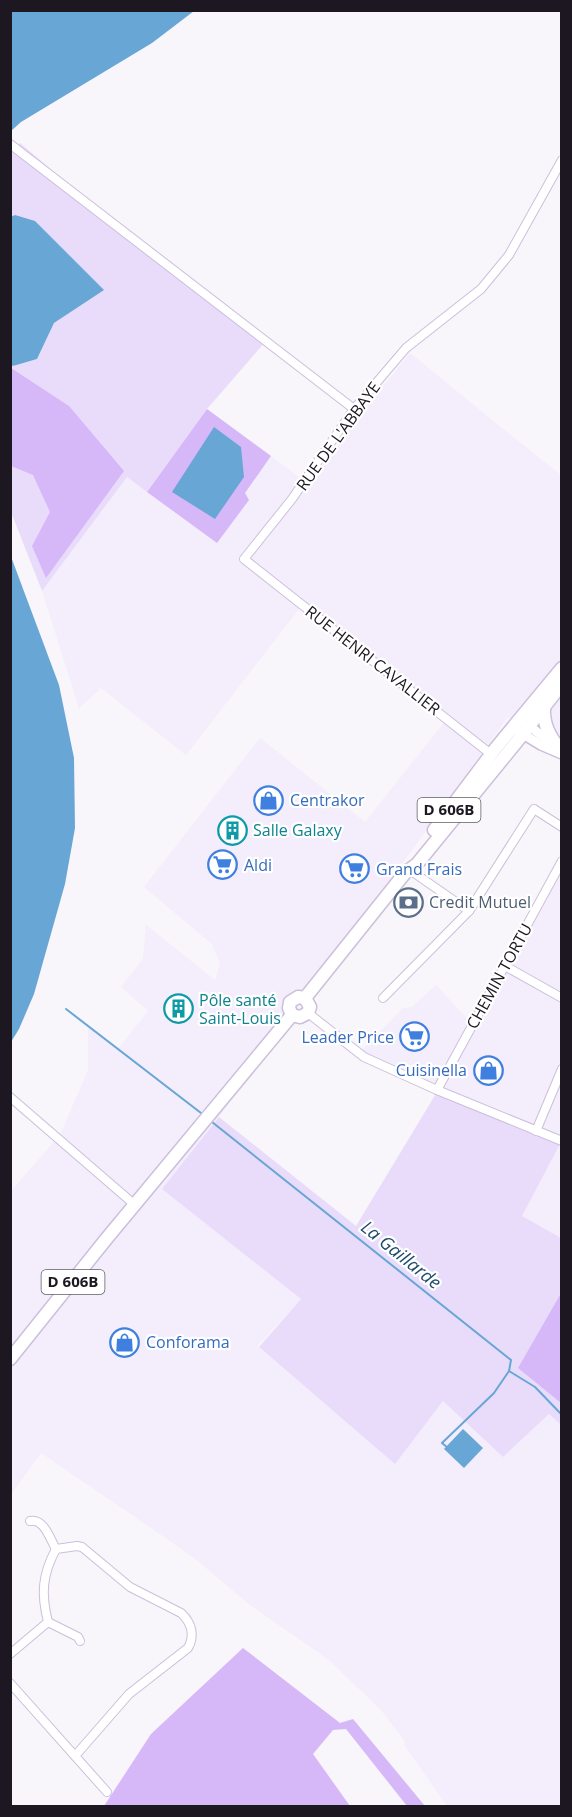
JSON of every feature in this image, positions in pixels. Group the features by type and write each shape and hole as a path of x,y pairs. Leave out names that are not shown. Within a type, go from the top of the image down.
{"main road":[{"name":"D 606B","path":"304,998 522,727 561,668"},
{"name":"D 606B","path":"522,727 544,707 561,684"},
{"path":"544,707 548,733 561,750"},
{"path":"298,997 304,998 309,1006 308,1013 300,1017 292,1015 289,1008 290,1002 298,997"},
{"name":"D 606B","path":"10,1359 292,1015"}],"street":[{"path":"10,144 354,410"},
{"name":"RUE DE L'ABBAYE","path":"244,559 292,499 354,410 406,348 482,289 509,255 561,160"},
{"name":"RUE HENRI CAVALLIER","path":"244,559 496,758"},
{"path":"522,727 541,745 561,750"},
{"path":"383,998 469,911 534,809 561,827"},
{"name":"CHEMIN TORTU","path":"437,1090 561,861"},
{"path":"408,870 469,911"},
{"path":"505,966 561,998"},
{"path":"308,1013 359,1054 437,1090 561,1141"},
{"path":"536,1131 561,1069"},
{"path":"10,1096 135,1205"},
{"path":"30,1521 41,1522 56,1549"},
{"path":"56,1549 77,1546 87,1550 130,1587 181,1613 188,1619 192,1632 188,1648 129,1694 75,1756"},
{"path":"48,1622 43,1593 44,1576 56,1549"},
{"path":"48,1622 78,1637 80,1641"},
{"path":"10,1654 48,1622"},
{"path":"10,1683 107,1792"}],"shaded area":[{"path":"20,143 75,190 266,341 207,409 147,492 127,477 42,591 11,512 10,364 13,366 37,359 54,323 103,290 15,215 11,217 11,151"},
{"path":"410,353 561,475 561,747 508,717 219,1117 162,1189 301,1299 257,1346 395,1463 443,1401 503,1457 549,1414 561,1425 561,1806 447,1806 405,1746 404,1740 381,1710 329,1660 250,1605 198,1561 41,1453 11,1494 11,1191 60,1135 88,1070 88,1027 118,1049 148,1011 121,987 143,959 146,925 215,980 220,963 212,944 144,887 260,738 365,822 450,715 305,601 186,755 101,688 79,708 42,591 127,477 217,543 244,493 271,456 309,485"},
{"path":"11,368 69,406 124,471 46,578 32,546 50,512 33,475 11,466"},
{"path":"207,409 271,456 245,493 249,500 217,543 147,492"},
{"path":"561,867 561,1142 359,1053 403,1008 412,1007 436,985 475,1027"},
{"path":"437,1092 561,1142 522,1216 561,1238 561,1293 519,1367 561,1403 561,1425 549,1414 503,1457 443,1401 395,1464 259,1347 301,1299 162,1189 219,1117 356,1226"},
{"path":"561,1142 561,1238 521,1216"},
{"path":"561,1293 561,1403 518,1368"},
{"path":"243,1648 340,1723 353,1719 425,1806 407,1806 346,1729 333,1730 313,1754 350,1806 104,1806 151,1734"}],"water":[{"path":"11,10 194,11 152,43 21,122 11,131"},
{"path":"15,215 35,221 104,290 54,323 37,359 13,366 10,364 10,217"},
{"path":"214,427 241,447 244,477 215,519 172,492"},
{"path":"10,554 59,685 74,758 75,828 65,884 34,994 11,1042"},
{"path":"463,1429 483,1448 464,1468 444,1449"}],"waterway":[{"name":"La Gaillarde","path":"66,1009 201,1113"},
{"name":"La Gaillarde","path":"212,1122 511,1360 509,1371 535,1387 562,1415"},
{"path":"448,1448 442,1443 494,1393 509,1371"}],"place":[{"name":"Centrakor","path":"269,800"},
{"name":"Salle Galaxy","path":"232,830"},
{"name":"Aldi","path":"223,865"},
{"name":"Grand Frais","path":"355,869"},
{"name":"Credit Mutuel","path":"408,902"},
{"name":"Pôle santé Saint-Louis","path":"178,1009"},
{"name":"Leader Price","path":"415,1037"},
{"name":"Cuisinella","path":"488,1070"},
{"name":"Conforama","path":"125,1342"}]}
